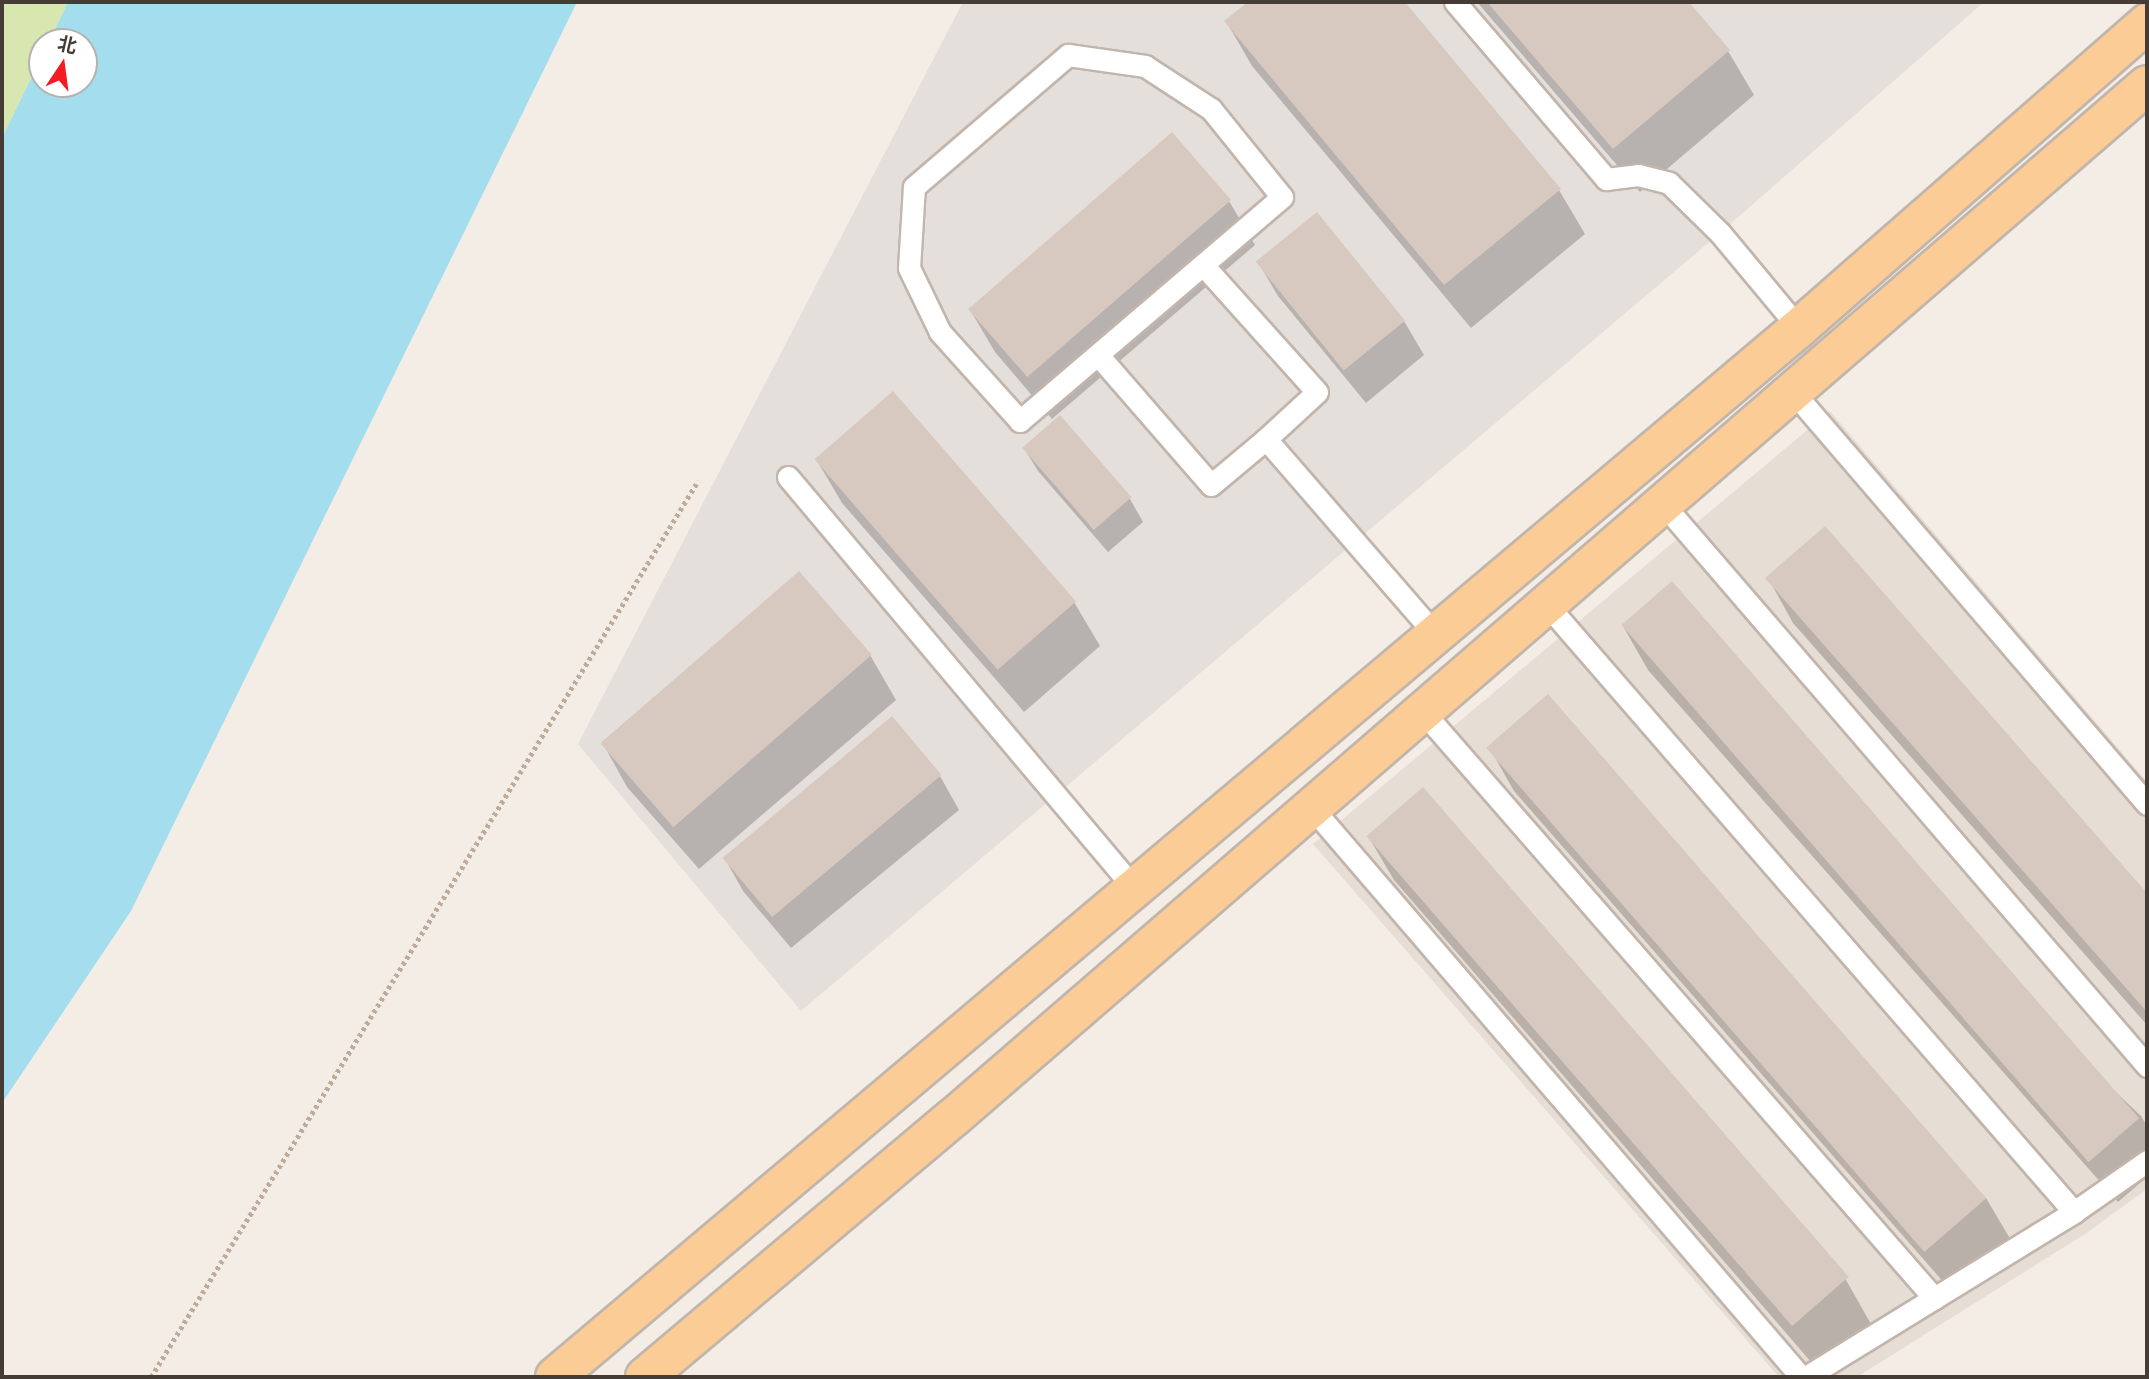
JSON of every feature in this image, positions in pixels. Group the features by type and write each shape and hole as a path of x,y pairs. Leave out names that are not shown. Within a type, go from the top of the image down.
{"main road":[{"path":"555,1377 1799,328 2147,23"},
{"path":"645,1377 1312,808 2147,85"}],"lane":[{"path":"1455,2 1606,179 1638,175 1669,183 1720,233 1799,328"},
{"path":"1068,55 1145,66 1211,109 1282,197 1098,355 1020,421 940,332 909,268 914,187 1068,55"},
{"path":"1098,355 1211,485 1266,439 1317,392 1203,265"},
{"path":"1793,391 2147,804"},
{"path":"1266,439 1435,634"},
{"path":"788,477 1134,888"},
{"path":"1663,504 2147,1066"},
{"path":"1547,605 2074,1212"},
{"path":"1423,712 1934,1298"},
{"path":"1312,808 1803,1377 2074,1212 2147,1161"}],"path":[{"path":"151,1377 698,481"}],"shaded area":[{"path":"963,2 1984,2 1720,233 801,1011 578,744"},
{"path":"1830,411 2147,782 2147,1189 2088,1232 1857,1377 1779,1377 1313,844"}],"green space":[{"path":"2,2 68,2 56,28 28,28 28,85 2,138"}],"water":[{"path":"68,2 577,2 131,911 2,1103 2,138 28,85 28,98 98,98 98,28 56,28"}],"building":[{"path":"1248,2 1405,2 1561,189 1444,285 1224,21"},
{"path":"1487,2 1689,2 1730,50 1613,149"},
{"path":"1172,132 1231,200 1027,377 968,309"},
{"path":"1317,212 1405,321 1344,371 1256,262"},
{"path":"893,391 1076,602 998,670 815,459"},
{"path":"1060,415 1132,497 1094,530 1022,448"},
{"path":"1825,526 2147,893 2147,1012 1765,578"},
{"path":"799,571 872,655 673,827 601,744"},
{"path":"1672,581 2139,1118 2089,1162 1621,625"},
{"path":"1548,694 1986,1198 1924,1252 1486,748"},
{"path":"892,716 941,775 772,917 723,858"},
{"path":"1423,787 1849,1277 1792,1326 1366,836"}]}
